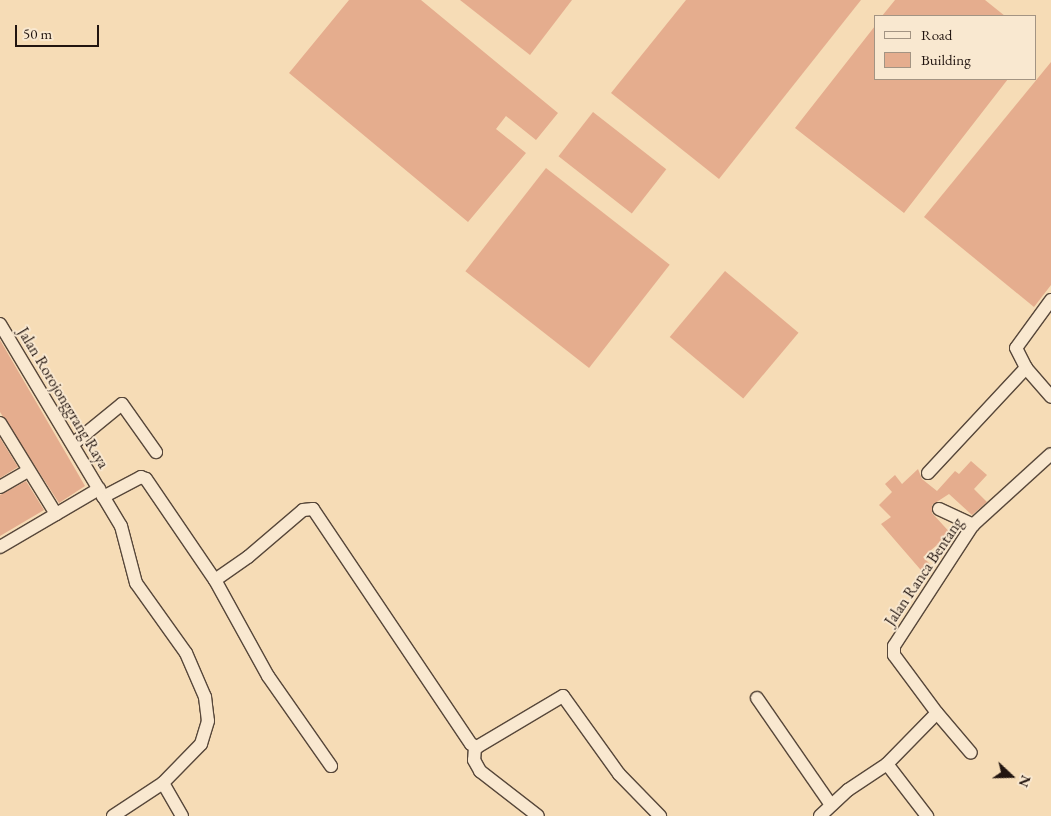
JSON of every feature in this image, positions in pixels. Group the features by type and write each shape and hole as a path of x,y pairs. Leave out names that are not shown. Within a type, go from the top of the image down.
{"street":[{"path":"1051,300 1016,348 1026,368 1051,397"},
{"name":"Jalan Rorojonggrang Raya","path":"0,324 126,536 136,583 193,666 208,710 206,734 201,744 164,784 113,816"},
{"path":"928,473 1026,368"},
{"path":"73,444 122,404 156,452"},
{"path":"1,428 56,514"},
{"name":"Jalan Ranca Bentang","path":"971,753 894,655 894,646 973,525 1051,454"},
{"path":"0,487 28,471"},
{"path":"0,547 56,514 141,476 146,478 215,580 268,676 331,766"},
{"path":"215,580 248,558 303,510 313,509 475,747 474,760 480,771 538,816"},
{"path":"939,509 973,525"},
{"path":"475,747 563,696 619,774 660,816"},
{"path":"757,698 831,805"},
{"path":"820,816 865,777 886,764 938,713"},
{"path":"886,764 922,814"},
{"path":"164,784 182,816"}],"building":[{"path":"349,0 421,0 558,113 536,140 506,116 496,129 526,153 468,222 289,73"},
{"path":"460,0 572,0 530,55"},
{"path":"686,0 861,0 719,179 611,93"},
{"path":"895,0 985,0 1004,15 883,15"},
{"path":"874,27 874,80 1007,80 904,213 795,128"},
{"path":"1051,62 1051,285 1034,307 924,217"},
{"path":"593,112 666,169 632,213 559,156"},
{"path":"546,168 670,265 589,368 465,271"},
{"path":"725,271 799,333 743,399 670,337"},
{"path":"0,340 85,486 59,503 0,412"},
{"path":"0,438 18,467 0,478"},
{"path":"971,461 987,475 974,489 987,502 972,515 949,494 932,505 932,513 954,537 940,549 937,545 923,557 934,568 926,576 881,524 891,517 879,505 892,492 885,484 895,475 902,484 918,469 922,479 937,491 955,471 959,474"},
{"path":"26,481 44,510 0,536 0,495"}]}
